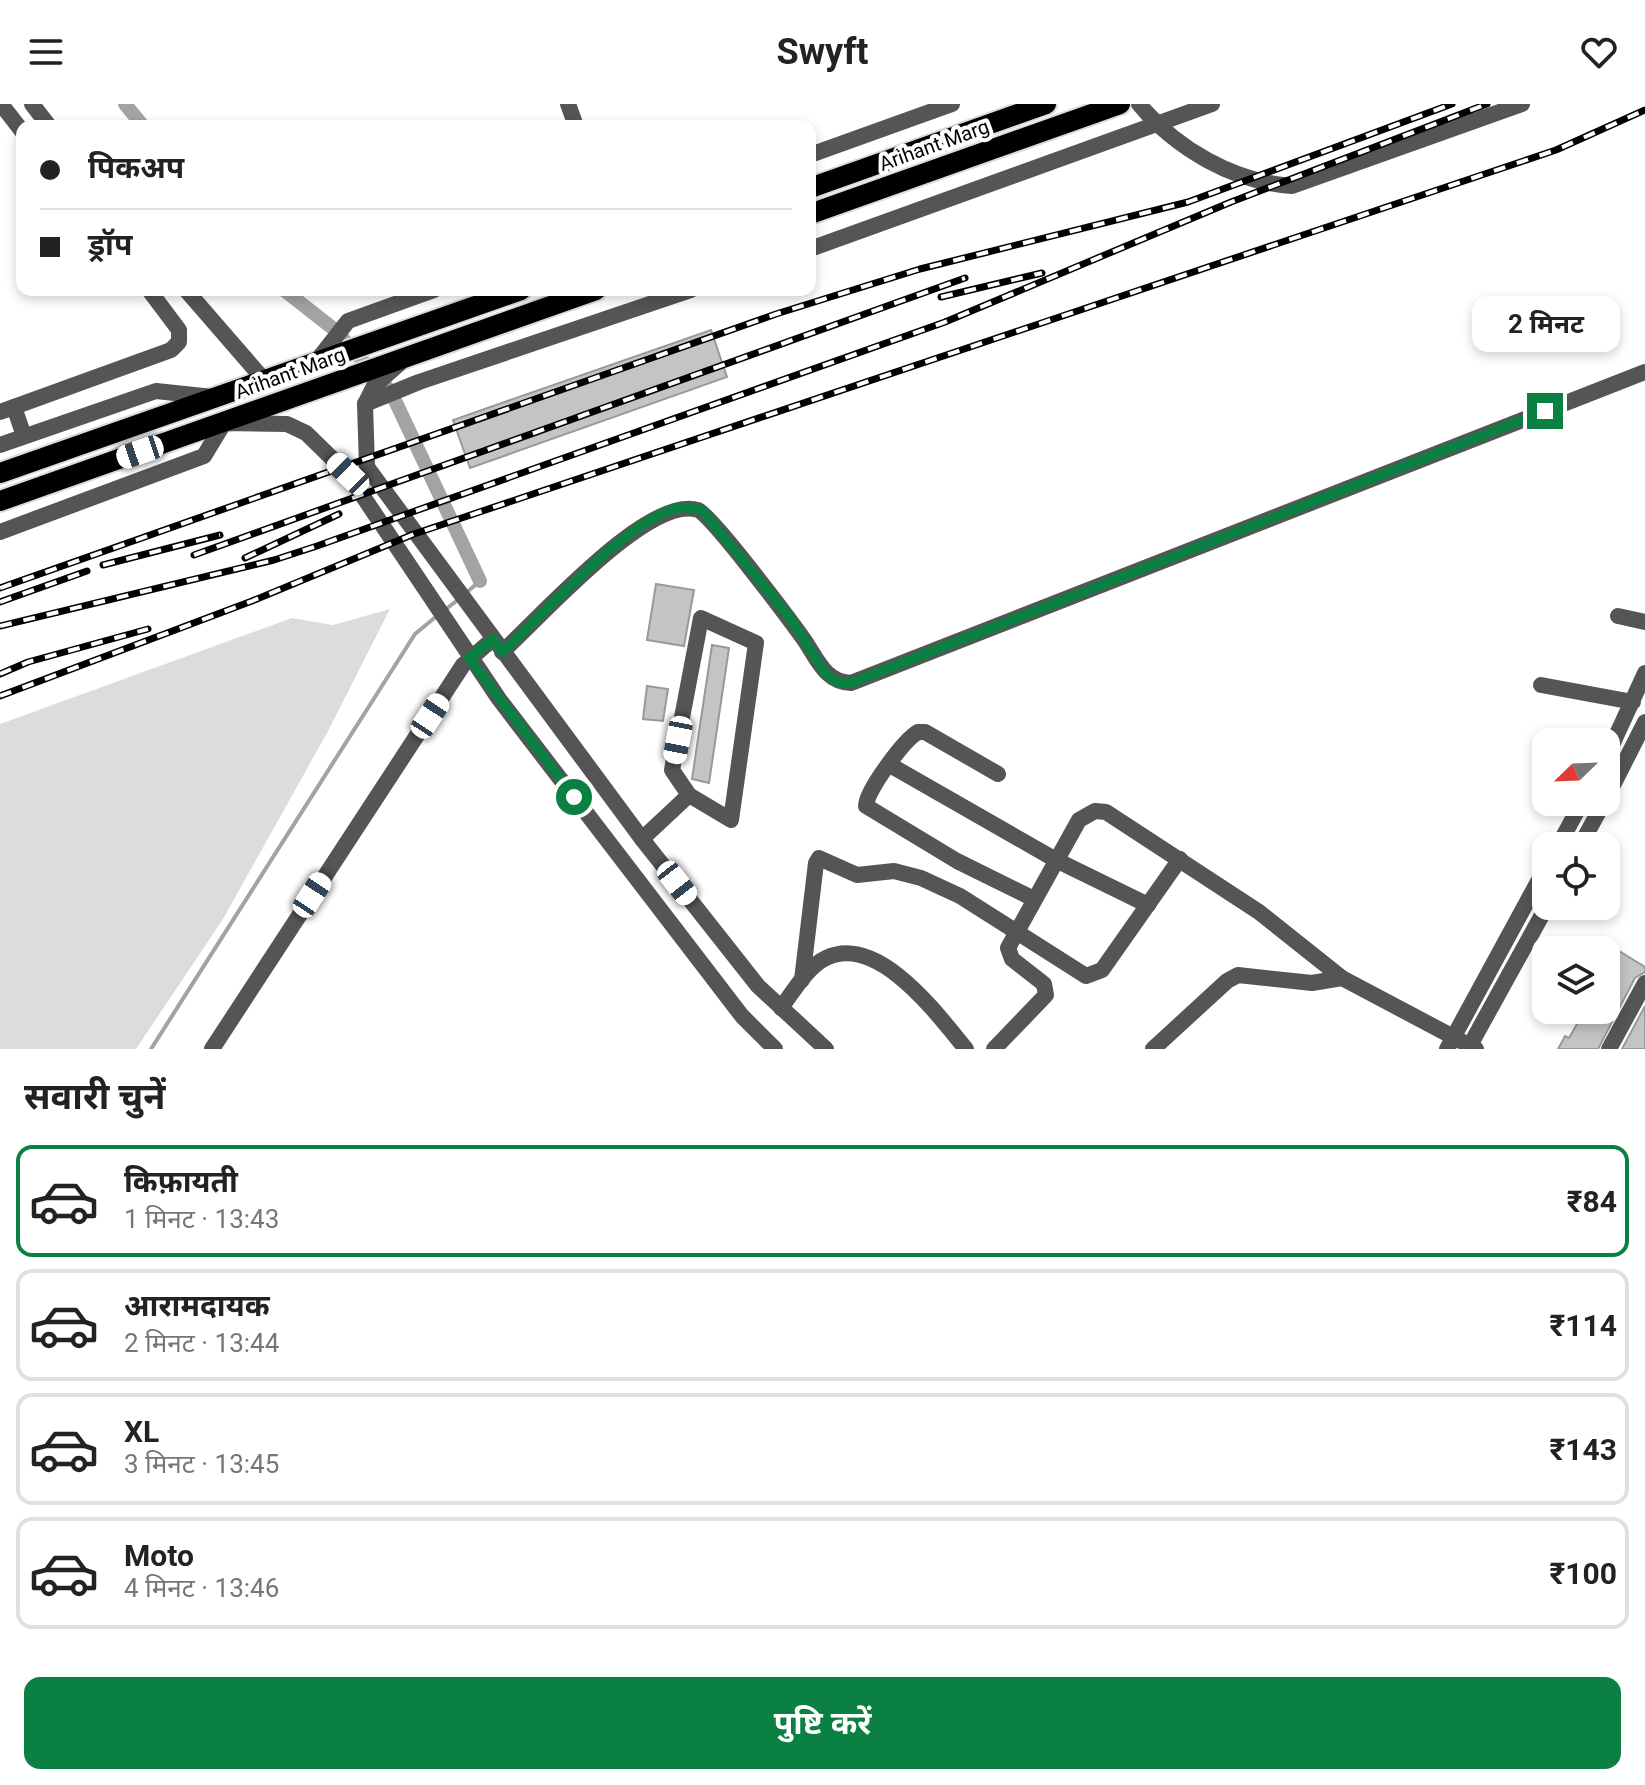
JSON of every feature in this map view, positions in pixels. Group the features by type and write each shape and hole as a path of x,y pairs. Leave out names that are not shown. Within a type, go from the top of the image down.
{"main road":[{"name":"Arihant Marg","path":"816,186 1046,104"},
{"name":"Arihant Marg","path":"820,211 1120,104"},
{"path":"816,191 820,211"},
{"name":"Arihant Marg","path":"0,473 504,296"},
{"name":"Arihant Marg","path":"0,501 579,296"}],"street":[{"path":"1,104 16,123"},
{"path":"32,104 44,120"},
{"path":"816,153 952,104"},
{"path":"1139,104 1156,125 1190,150 1256,182 1292,186 1522,104"},
{"path":"816,247 1212,104"},
{"path":"24,436 7,409 171,350 179,342 179,330 154,296"},
{"path":"191,296 264,380"},
{"path":"320,359 348,321 417,296"},
{"path":"371,401 673,296"},
{"path":"402,359 374,386 363,434 367,467 642,839 758,986 826,1049"},
{"path":"212,1049 469,658 517,639 621,540 653,517 681,507 702,510 790,618 826,674 837,682 851,683 1645,372"},
{"path":"0,445 156,391 216,397"},
{"path":"0,532 204,456 224,423 287,424 306,433 348,474 469,658 742,1016 775,1049"},
{"path":"1618,616 1645,622"},
{"path":"701,618 756,643 731,820 689,795 672,770 701,618"},
{"path":"1620,731 1645,673"},
{"path":"1541,685 1633,702"},
{"path":"1620,777 1641,744 1645,722"},
{"path":"998,774 925,732 913,735 867,797 869,810 957,861 1034,899"},
{"path":"1620,734 1641,744"},
{"path":"890,765 1056,860 1148,905"},
{"path":"642,839 689,795"},
{"path":"994,1049 1047,990 1009,954 1017,931 1079,820 1095,811 1106,812 1180,859 1259,912 1342,978 1450,1043 1471,1048 1540,920"},
{"path":"802,980 819,858 857,875 894,871 921,878 960,896 1081,973 1094,975 1102,970 1180,859"},
{"path":"1450,1043 1532,893"},
{"path":"781,1008 817,963 840,953 855,952 876,960 908,984 966,1049"},
{"path":"1153,1049 1227,981 1238,975 1312,983 1342,978"},
{"path":"1609,1049 1645,983"}],"shaded area":[{"path":"390,609 327,733 223,919 136,1049 0,1049 0,724 292,618 333,625"}],"building":[{"path":"711,330 727,377 470,468 453,420"},
{"path":"656,584 694,590 684,646 647,640"},
{"path":"712,645 729,648 709,783 692,779"},
{"path":"647,686 668,689 663,721 643,719"},
{"path":"1620,952 1645,967 1645,972 1635,978 1620,1007"},
{"path":"1645,1006 1645,1049 1622,1049"},
{"path":"1577,1024 1611,1024 1598,1049 1558,1049 1565,1036 1569,1038"}],"waterway":[{"path":"125,104 138,120"},
{"path":"292,296 335,330 391,392 480,581"},
{"path":"467,592 480,581"},
{"path":"445,610 460,598"},
{"path":"151,1049 415,634 438,615"}],"railway":[{"path":"0,588 776,314 920,269 1188,202 1452,104"},
{"path":"0,626 274,560 317,546 945,322 1231,202 1487,104"},
{"path":"0,696 252,601 414,534 1556,150 1645,110"},
{"path":"941,297 1042,273"},
{"path":"194,555 965,278"},
{"path":"245,558 339,514"},
{"path":"103,565 220,535"},
{"path":"0,602 87,571"},
{"path":"0,674 28,662 148,629"}],"route":[{"path":"574,797 469,658 493,639 502,652 621,540 653,517 681,507 702,510 790,618 826,674 837,682 851,683 1545,411"}]}
